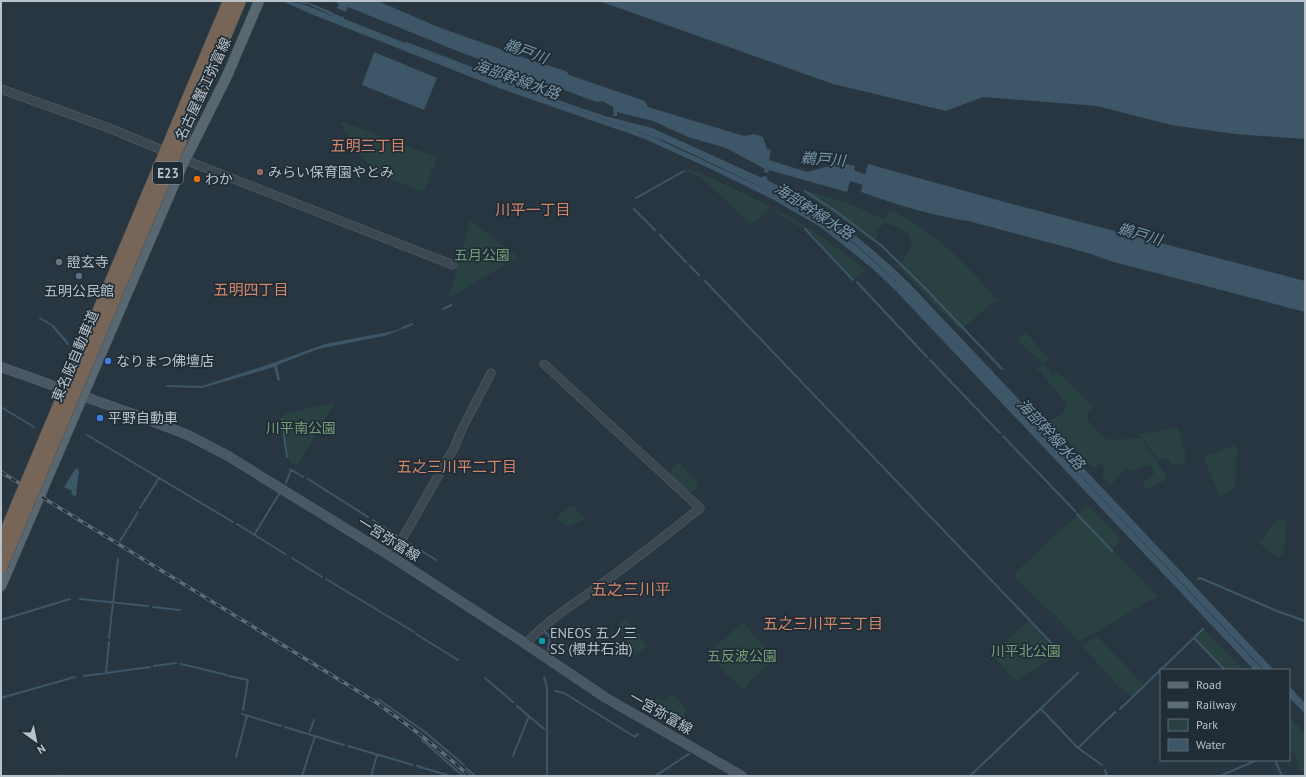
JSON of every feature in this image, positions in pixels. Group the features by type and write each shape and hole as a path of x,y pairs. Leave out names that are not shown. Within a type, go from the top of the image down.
{"highway":[{"name":"東名阪自動車道","path":"1,543 229,1"},
{"name":"東名阪自動車道","path":"1,568 240,1"}],"main road":[{"name":"名古屋蟹江弥富線","path":"1,586 82,395 185,160 227,76 259,1"},
{"name":"一宮弥富線","path":"1,367 82,395 188,435 222,453 392,557 606,698 742,776"}],"street":[{"path":"1,89 109,128 185,160 453,264"},
{"path":"526,644 536,633 557,615 638,557 700,508 544,364"},
{"path":"392,557 454,448 462,429 491,373"}],"green space":[{"path":"343,122 437,157 425,190 423,192 373,172 340,123"},
{"path":"688,168 766,204 769,207 761,217 751,224 700,177 689,172 684,173"},
{"path":"801,191 823,195 854,206 885,220 888,211 891,210 906,218 949,249 962,261 997,300 962,329 958,328 898,266 912,247 909,235 902,229 885,223 876,232 878,237 874,242"},
{"path":"777,210 800,223 865,269 855,280 811,233 776,213"},
{"name":"五月公園","path":"470,220 518,257 449,298"},
{"path":"1026,332 1048,359 1043,364 1017,339"},
{"path":"1043,364 1053,376 1058,372 1094,407 1088,414 1087,419 1102,437 1109,440 1140,438 1163,470 1166,479 1149,489 1144,486 1143,482 1154,474 1154,471 1150,465 1142,466 1132,471 1125,469 1111,485 1107,483 1101,476 1104,470 1103,466 1100,464 1092,467 1051,425 1050,420 1055,419 1066,409 1066,403 1040,371 1035,370"},
{"name":"川平南公園","path":"332,403 334,405 298,464 295,465 289,461 283,416 284,414"},
{"path":"1178,427 1187,460 1176,466 1171,464 1168,458 1159,461 1139,434 1159,431"},
{"path":"1235,445 1237,446 1235,487 1220,498 1204,457"},
{"path":"677,464 680,464 699,484 699,486 692,492 671,475 672,468"},
{"path":"1088,505 1121,539 1112,550 1158,597 1079,641 1052,612 1045,608 1017,579 1015,573"},
{"path":"570,506 573,506 586,519 568,527 556,517"},
{"path":"1278,518 1281,521 1286,521 1284,552 1282,556 1277,557 1259,543"},
{"path":"627,619 647,646 638,653 635,652 618,629 618,625"},
{"name":"川平北公園","path":"1028,621 1060,654 1018,680 1014,679 993,656 993,653"},
{"name":"五反波公園","path":"741,624 744,624 775,658 751,680 744,689 727,675 709,654 709,652"},
{"path":"1203,628 1243,669 1224,669 1193,638"},
{"path":"1097,636 1143,684 1131,696 1119,687 1082,646"},
{"path":"673,694 687,711 681,721 651,707 657,697 663,702"},
{"path":"1290,717 1305,734 1305,771 1301,772 1290,744"}],"water":[{"name":"海部幹線水路","path":"282,1 302,4 333,16 308,4 303,4 296,1 310,3 334,13 333,15 344,17 344,20 345,19 440,57 578,107 605,116 652,128 762,178 763,176 767,177 767,180 807,202 843,226 877,253 910,284 1273,669 1263,669 909,294 1262,669 1253,669 895,290 873,269 822,228 772,199 645,139 499,88 311,14","holes":["509,85 667,142 774,193 655,138","791,202 816,216 858,246 909,294 858,247 815,216"]},
{"path":"333,1 378,1 438,27 566,71 569,75 645,101 648,107 744,136 754,134 763,137 767,149 771,150 769,160 807,172 841,163 855,166 847,192 769,170 768,173 764,172 765,169 726,148 688,137 653,121 617,112 617,116 614,116 613,107 602,101 597,102 465,54 348,7 346,12 337,8 339,4"},
{"path":"599,1 1305,1 1305,139 1235,134 1171,125 1097,106 983,97 946,111 833,84"},
{"path":"374,52 437,78 424,110 362,85"},
{"path":"868,164 1001,201 1305,281 1305,312 1110,261 1088,253 968,221 928,213 861,192"},
{"path":"405,327 384,336 318,349 277,365 280,380 278,381 274,367 202,388 166,387 167,385 202,386 325,344 394,331"},
{"path":"76,468 79,470 76,497 71,494 72,491 64,487"},
{"path":"1290,687 1305,703 1305,714 1290,698"}],"waterway":[{"name":"海部幹線水路","path":"406,43 474,69"},
{"path":"636,198 684,171"},
{"name":"鵜戸川","path":"838,173 844,173 877,184"},
{"name":"海部幹線水路","path":"805,191 834,210 882,246 926,289 1002,369"},
{"path":"634,209 655,230"},
{"path":"805,229 853,280"},
{"path":"660,235 686,262"},
{"path":"690,266 699,275"},
{"path":"705,281 1059,651"},
{"path":"857,282 927,357"},
{"path":"443,309 451,305"},
{"path":"40,318 53,326 68,344"},
{"path":"403,328 412,324"},
{"path":"930,360 1000,433"},
{"path":"1,407 34,427"},
{"path":"282,419 287,457"},
{"path":"87,435 233,522"},
{"path":"1003,436 1075,511"},
{"path":"290,469 303,477"},
{"path":"286,483 291,470"},
{"path":"140,508 159,478"},
{"path":"308,479 368,517"},
{"path":"254,535 279,494"},
{"path":"120,541 138,512"},
{"path":"1077,514 1112,551"},
{"path":"373,520 397,536"},
{"path":"237,524 285,554"},
{"path":"409,543 436,560"},
{"path":"292,558 322,577"},
{"path":"109,638 118,559"},
{"path":"1198,579 1200,578 1277,611 1305,621"},
{"path":"326,579 414,632"},
{"path":"1,620 70,599"},
{"path":"80,599 148,606"},
{"path":"153,607 180,610"},
{"path":"1162,669 1203,629"},
{"path":"544,631 550,637 548,650"},
{"path":"416,634 458,660"},
{"path":"1194,638 1224,669"},
{"path":"106,673 109,642"},
{"path":"154,666 176,663"},
{"path":"181,664 227,675"},
{"path":"84,676 150,667"},
{"path":"1120,709 1160,670"},
{"path":"970,776 1078,673"},
{"path":"229,676 248,680 243,710"},
{"path":"1,698 75,677"},
{"path":"544,677 547,687 547,776"},
{"path":"485,678 513,702"},
{"path":"555,691 564,693 635,737 638,734"},
{"path":"378,699 425,732 464,765"},
{"path":"517,706 544,729"},
{"path":"1041,709 1078,748 1102,765"},
{"path":"1078,748 1115,712"},
{"path":"242,714 281,726"},
{"path":"236,757 247,716"},
{"path":"513,756 529,716"},
{"path":"310,731 314,720"},
{"path":"285,727 344,745"},
{"path":"302,776 315,736"},
{"path":"422,740 463,776"},
{"path":"348,746 413,765"},
{"path":"655,776 689,754"},
{"path":"371,776 377,755"},
{"path":"1220,776 1255,761"},
{"path":"1275,761 1282,776"},
{"path":"417,766 450,776"},
{"path":"466,768 475,776"},
{"path":"1105,770 1107,776"}],"railway":[{"path":"1,472 374,701 399,718 469,776"}],"place":[{"name":"みらい保育園やとみ","path":"260,172"},
{"name":"わか","path":"197,179"},
{"name":"證玄寺","path":"59,262"},
{"name":"五明公民館","path":"79,276"},
{"name":"なりまつ佛壇店","path":"108,361"},
{"name":"平野自動車","path":"100,418"},
{"name":"ENEOS 五ノ三 SS (櫻井石油)","path":"542,641"}],"district":[{"name":"五明三丁目","path":"368,145"},
{"name":"川平一丁目","path":"533,209"},
{"name":"五明四丁目","path":"251,289"},
{"name":"五之三川平二丁目","path":"457,466"},
{"name":"五之三川平","path":"631,589"},
{"name":"五之三川平三丁目","path":"823,623"}]}
